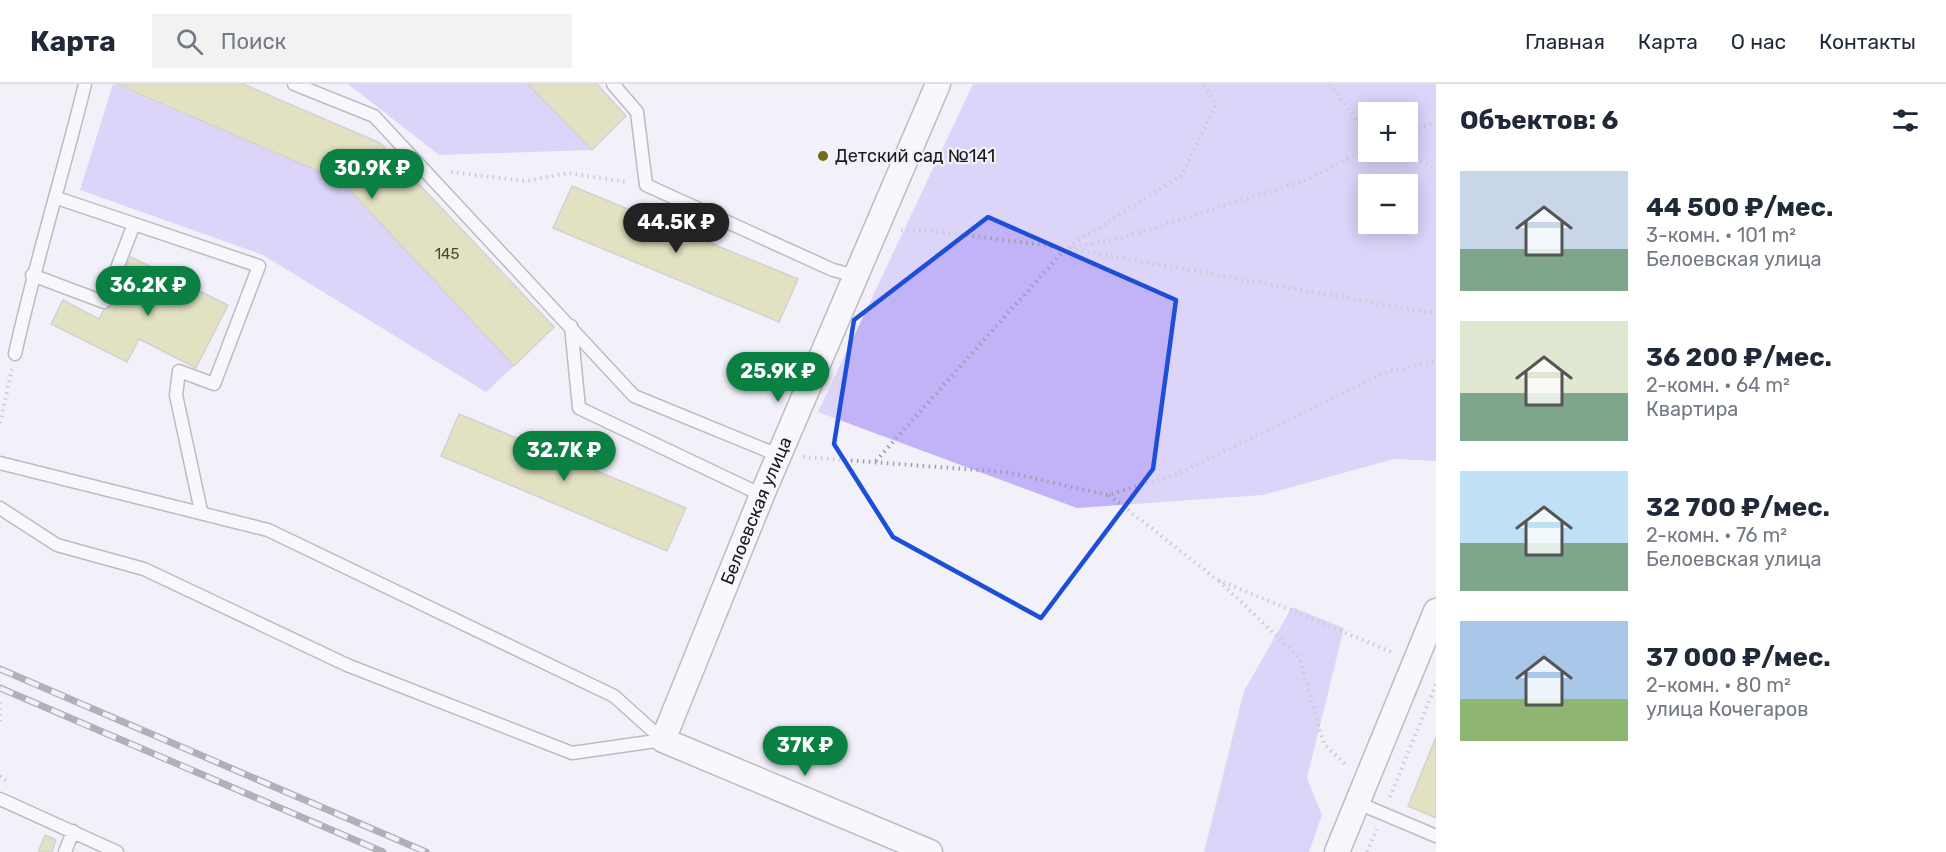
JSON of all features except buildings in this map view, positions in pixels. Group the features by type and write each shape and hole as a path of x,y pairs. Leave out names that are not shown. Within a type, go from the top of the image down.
{"street":[{"name":"Белоевская улица","path":"663,740 778,455 938,84"},
{"path":"1338,852 1436,611"},
{"path":"663,740 930,852"}],"lane":[{"path":"15,354 32,275 57,198 85,84"},
{"path":"294,84 374,116 634,396 778,455"},
{"path":"613,84 637,112 646,185 833,270 856,276"},
{"path":"57,198 259,266 213,384 179,371 176,395 201,511"},
{"path":"32,275 104,303 134,224"},
{"path":"571,326 579,408 762,495"},
{"path":"0,463 201,511 268,530 614,696 663,740"},
{"path":"0,508 57,545 144,569 347,665 572,753 663,740"},
{"path":"1362,793 1383,813 1436,836"},
{"path":"0,798 117,852"},
{"path":"64,852 73,831"}],"path":[{"path":"876,462 1066,248 1182,175 1216,105 1204,84"},
{"path":"1330,84 1358,122"},
{"path":"1418,128 1436,122"},
{"path":"1066,248 1118,239 1309,179 1358,153"},
{"path":"1418,160 1436,170"},
{"path":"423,169 526,181 568,173 646,185"},
{"path":"875,231 928,230 1066,248 1436,314"},
{"path":"0,423 15,354"},
{"path":"1108,495 1177,474 1387,372 1436,361"},
{"path":"778,455 1006,472 1108,495 1216,579 1299,657 1324,744 1362,793"},
{"path":"1216,579 1415,662"},
{"path":"1367,852 1436,684"},
{"path":"0,702 0,722"}],"highlighted area":[{"path":"988,217 1176,300 1153,469 1041,618 893,537 834,444 854,320"}],"shaded area":[{"path":"113,84 341,181 514,366 486,392 263,255 80,190"},
{"path":"348,84 529,84 592,150 439,155"},
{"path":"973,84 1436,84 1436,461 1394,459 1263,495 1077,508 818,412"},
{"path":"1292,607 1344,628 1307,778 1322,815 1309,852 1204,852 1244,691"}],"railway":[{"path":"0,669 426,852"},
{"path":"0,688 383,852"}],"place":[{"name":"Детский сад №141","path":"823,156"}]}
